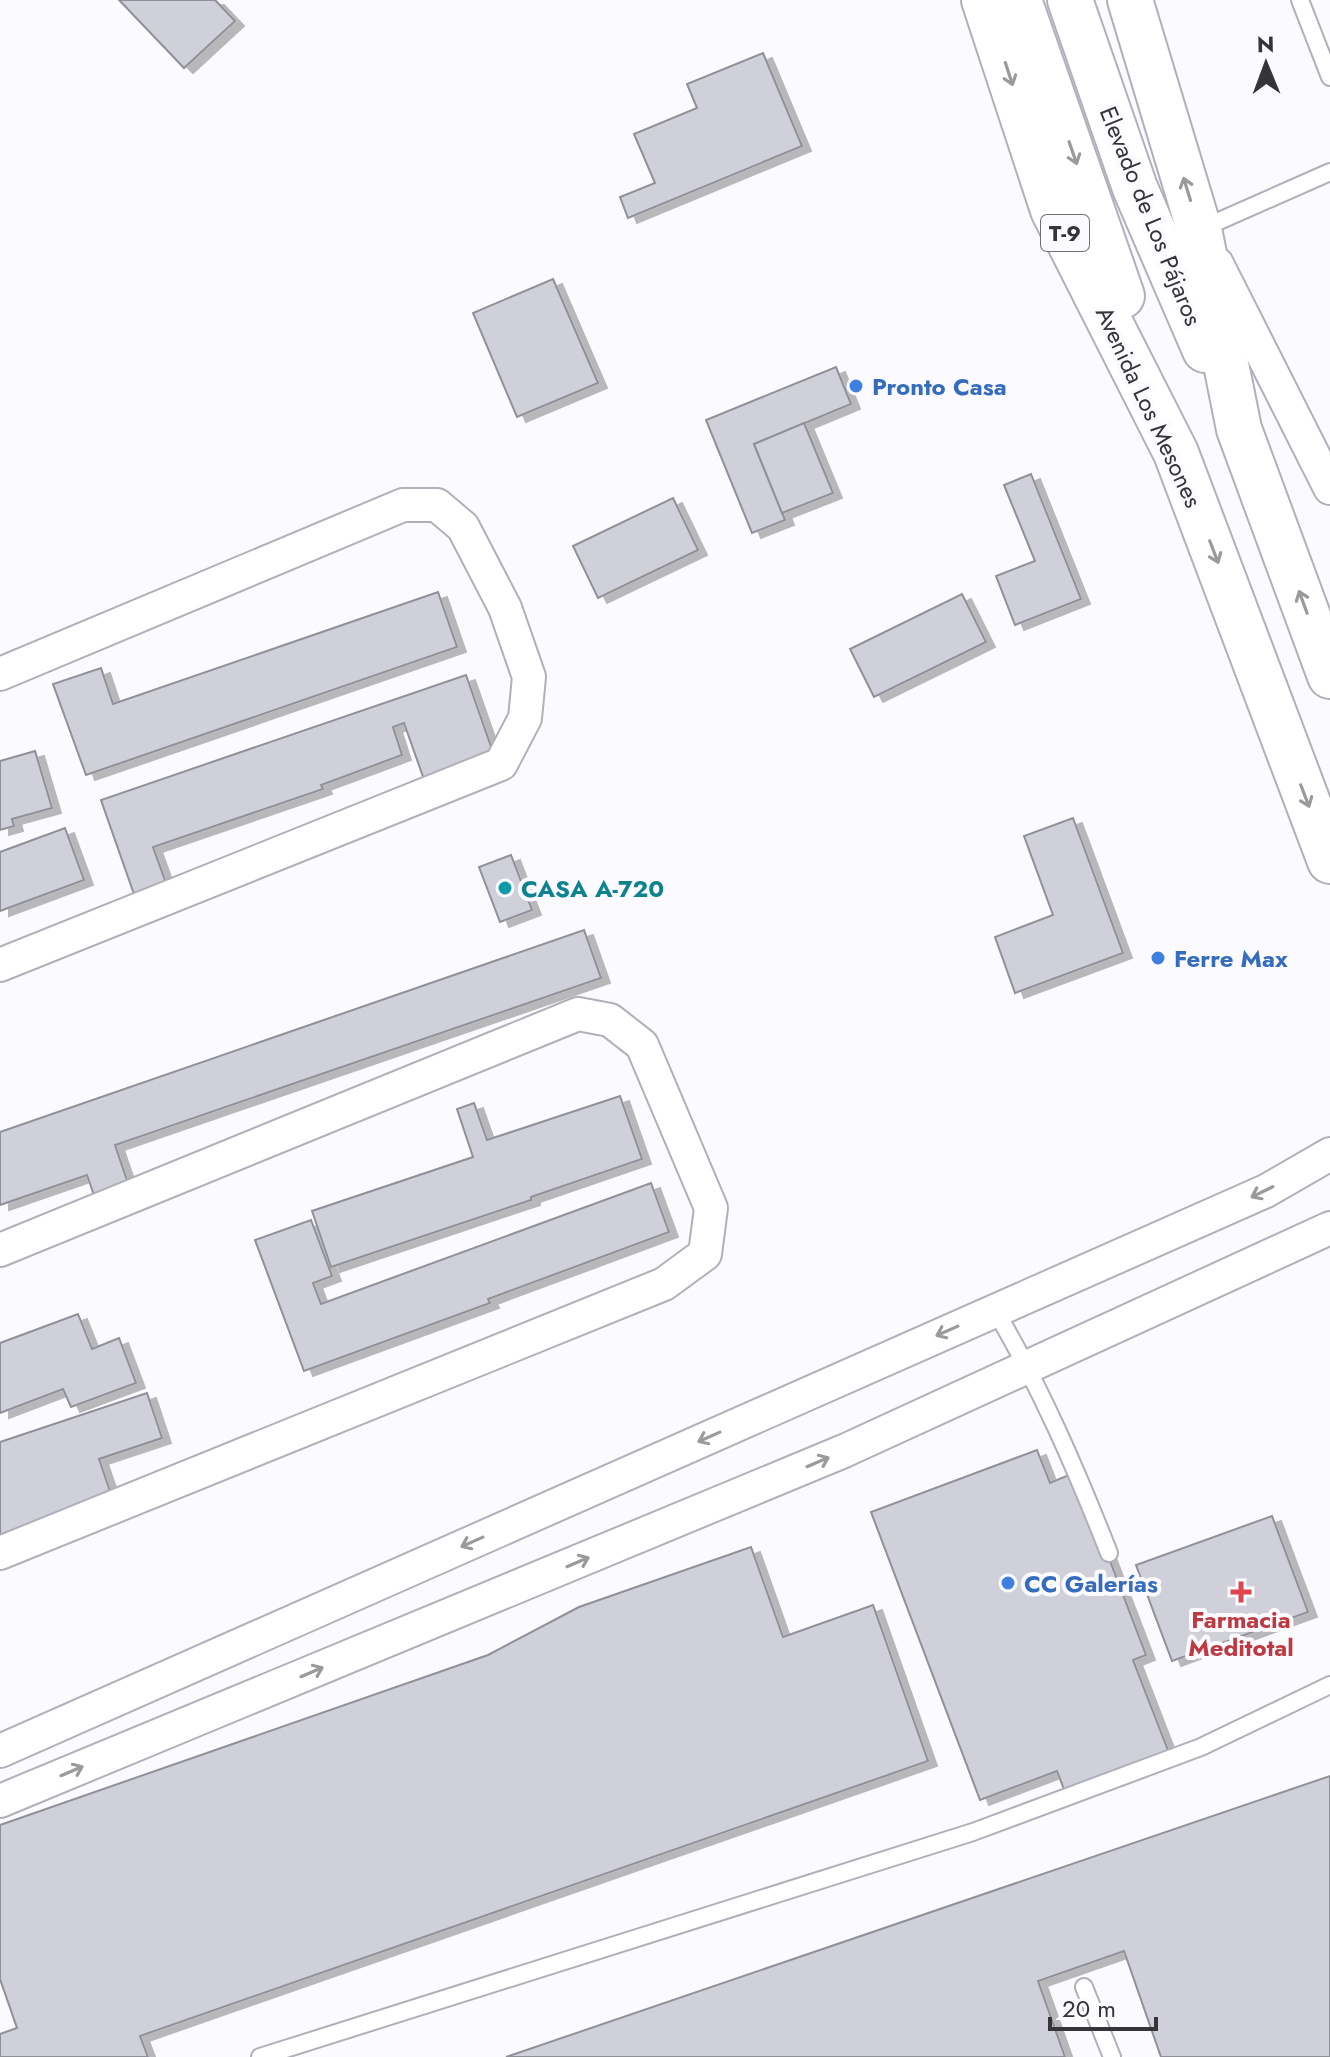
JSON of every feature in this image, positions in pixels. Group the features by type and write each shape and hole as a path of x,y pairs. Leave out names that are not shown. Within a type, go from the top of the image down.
{"highway":[{"name":"Avenida Los Mesones","path":"984,0 1053,210 1176,453 1330,861"},
{"name":"Elevado de Los Pájaros","path":"1019,0 1176,453"},
{"name":"Elevado de Los Pájaros","path":"1070,0 1135,188 1239,429"},
{"path":"1130,0 1199,229 1239,429 1330,676"}],"street":[{"path":"1199,229 1330,488"},
{"path":"0,674 403,505 437,505 463,527 505,608 529,677 525,718 501,764 0,965"},
{"path":"0,1250 578,1014 610,1020 642,1045 711,1208 705,1254 664,1284 0,1553"},
{"path":"0,1751 1266,1191 1330,1154"},
{"path":"0,1801 829,1457 1330,1228"}],"lane":[{"path":"1300,0 1330,77"},
{"path":"1199,229 1330,172"},
{"path":"995,1310 1028,1365 1078,1472 1109,1553"},
{"path":"260,2057 973,1832 1201,1747 1330,1685"},
{"path":"1084,1987 1112,2057"}],"building":[{"path":"119,0 215,0 235,21 184,68"},
{"path":"763,53 802,146 628,218 620,197 655,183 634,134 697,108 687,84"},
{"path":"553,279 598,383 517,417 473,313"},
{"path":"836,367 851,404 754,444 785,520 752,533 706,420"},
{"path":"804,423 833,493 782,513 754,444"},
{"path":"1031,474 1081,599 1015,625 996,576 1035,561 1004,485"},
{"path":"673,498 698,550 598,598 573,546"},
{"path":"438,592 457,647 86,775 53,684 101,668 113,704"},
{"path":"962,594 986,642 874,697 850,649"},
{"path":"466,675 496,761 426,785 404,723 393,727 402,755 321,785 323,789 153,847 167,886 135,897 101,800"},
{"path":"35,751 52,808 12,819 14,826 0,830 0,761"},
{"path":"1073,818 1123,953 1015,993 995,937 1053,915 1024,836"},
{"path":"65,828 84,880 0,911 0,852"},
{"name":"CASA A-720","path":"511,855 532,910 500,922 479,867"},
{"path":"584,930 601,978 115,1145 131,1192 97,1204 87,1175 0,1205 0,1132"},
{"path":"620,1096 642,1159 331,1267 312,1211 473,1157 457,1109 474,1103 487,1140"},
{"path":"651,1183 669,1232 488,1299 490,1303 304,1371 255,1240 311,1220 332,1276 313,1283 321,1304"},
{"path":"78,1314 92,1349 119,1338 136,1383 71,1407 63,1389 0,1413 0,1343"},
{"path":"147,1393 162,1438 99,1459 114,1503 0,1541 0,1442"},
{"name":"CC Galerías","path":"1037,1450 1050,1483 1076,1472 1146,1655 1133,1660 1169,1753 1065,1792 1057,1771 980,1800 871,1512"},
{"path":"1272,1516 1308,1612 1172,1661 1136,1565"},
{"path":"751,1547 783,1637 873,1605 928,1761 140,2036 148,2057 0,2057 0,2034 17,2028 0,1979 0,1825 488,1655 579,1607"},
{"path":"1330,1776 1330,2057 1161,2057 1124,1951 1038,1981 1065,2057 506,2057"}],"place":[{"name":"Pronto Casa","path":"856,386"},
{"name":"CASA A-720","path":"505,888"},
{"name":"Ferre Max","path":"1158,958"},
{"name":"CC Galerías","path":"1008,1583"},
{"name":"Farmacia Meditotal","path":"1241,1592"}]}
